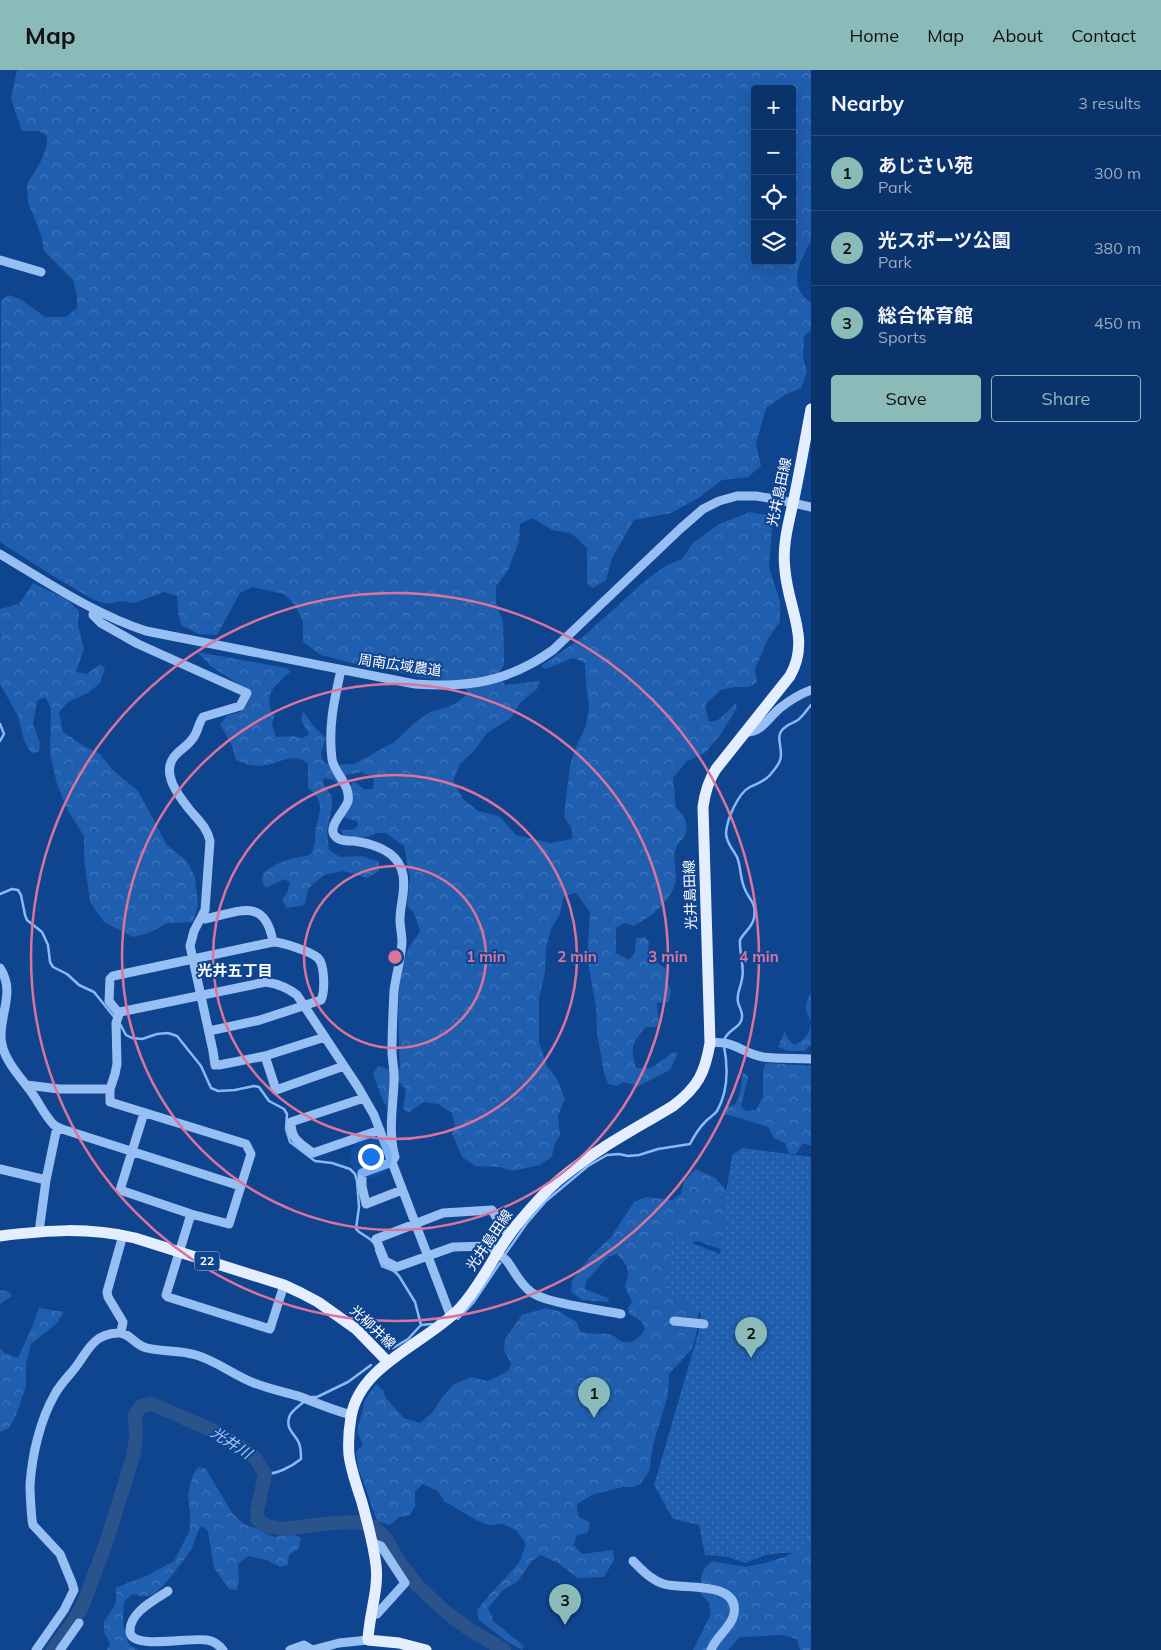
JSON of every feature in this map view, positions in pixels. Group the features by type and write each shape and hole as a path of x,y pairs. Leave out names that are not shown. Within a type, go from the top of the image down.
{"main road":[{"name":"光井島田線","path":"388,1362 438,1329 468,1299 518,1222 541,1196 583,1161 673,1106 686,1096 694,1086 706,1063 710,1043 703,807 708,782 728,753 790,676 796,667 801,652 799,624 787,588 784,571 785,539 811,409"},
{"name":"光柳井線","path":"0,1236 66,1230 91,1230 123,1235 284,1285 337,1314 356,1329 388,1362 362,1389 356,1400 351,1416 349,1436 349,1455 373,1544 376,1568 375,1593 368,1640"},
{"path":"368,1640 399,1643 426,1650"}],"street":[{"path":"0,260 41,272"},
{"name":"周南広域農道","path":"0,554 94,609 120,622 146,631 415,684 441,686 492,680 513,673 554,650 680,529 703,509 719,501 737,496 756,496 811,507"},
{"path":"94,609 93,615 101,623 138,644 247,693 240,706 203,718 192,740 171,762 170,778 188,808 208,831 210,841 206,881 207,901 190,946 214,1065 265,1056 325,1037"},
{"path":"341,670 334,698 330,729 332,761 346,788 348,801 335,822 334,835 336,838 368,843 380,847 391,854 399,864 403,873 404,883 400,919 402,941 394,990 392,1053 394,1081 391,1143 395,1156 392,1162 362,1173 362,1186 366,1204 402,1190"},
{"path":"746,732 752,733 778,709 811,690"},
{"path":"202,918 253,910 262,915 268,923 273,942"},
{"path":"144,1113 120,1190 191,1214 229,1224 251,1154 246,1144 110,1102 110,1089 116,1074 117,1064 118,1017 117,1011 108,1001 110,978 273,942 291,946 318,958 322,965 324,996 321,1000 260,1020 208,1031"},
{"path":"0,968 7,981 8,995 0,1038 10,1063 57,1127 240,1186"},
{"path":"118,1017 200,996 266,982 279,984 297,995 374,1115 451,1317"},
{"path":"710,1043 729,1043 751,1054 764,1057 811,1059"},
{"path":"265,1056 276,1090 344,1066"},
{"path":"27,1086 59,1089 110,1089"},
{"path":"364,1098 291,1122 291,1131 294,1138 313,1153 380,1130"},
{"path":"39,1232 46,1180 57,1127"},
{"path":"0,1169 46,1180"},
{"path":"510,1235 503,1229 492,1210 443,1213 376,1239 384,1261 397,1267 453,1247 490,1246 506,1260 519,1280 532,1293 547,1299 621,1314"},
{"path":"191,1214 166,1294 168,1297 270,1330 284,1285"},
{"path":"121,1332 123,1322 107,1292 123,1235"},
{"path":"674,1321 704,1324"},
{"path":"36,1650 64,1610 74,1590 60,1554 33,1525 31,1476 39,1435 47,1410 65,1379 77,1366 92,1342 121,1332 146,1348 197,1355 218,1363 239,1377 254,1383 351,1416"},
{"path":"372,1615 377,1614 405,1583 381,1546 373,1544"},
{"path":"632,1561 650,1578 663,1584 713,1589 722,1592 730,1598 734,1607 733,1616 711,1650"},
{"path":"168,1590 138,1613 130,1627 130,1634 133,1640 138,1644 148,1646 164,1646 197,1640 209,1640 224,1650"},
{"path":"60,1650 79,1623"},
{"path":"290,1650 304,1645 312,1650 339,1643 368,1640"}],"green space":[{"path":"17,70 811,70 811,241 799,265 797,281 799,289 811,303 811,331 804,336 803,357 807,372 801,388 785,395 766,408 756,444 761,466 748,477 722,480 700,497 671,513 634,520 612,558 606,580 593,588 587,584 587,548 571,533 552,530 532,518 520,524 519,542 507,572 496,586 496,603 503,621 504,653 504,665 498,675 505,685 540,681 537,689 520,703 511,718 487,733 474,751 460,764 453,781 463,799 478,811 499,816 516,835 550,843 572,839 572,829 564,817 570,765 586,726 589,706 585,663 573,658 545,669 541,666 583,637 646,580 667,565 682,559 693,543 719,524 750,512 766,515 772,527 769,567 780,602 780,622 768,639 755,669 757,682 749,687 720,690 705,705 709,722 718,720 737,702 736,709 721,734 705,753 687,761 673,778 676,808 681,813 687,827 685,835 675,851 676,875 672,891 662,906 647,918 633,926 625,923 616,928 616,953 629,960 635,953 636,938 645,937 649,942 648,951 651,958 666,969 666,980 671,991 669,1002 657,1003 659,1025 656,1027 646,1027 635,1041 633,1056 636,1068 651,1068 674,1052 678,1053 670,1070 639,1086 624,1082 617,1086 608,1084 604,1073 597,1033 596,1007 587,957 590,912 576,893 564,896 560,914 551,929 546,948 545,972 539,999 539,1042 547,1066 557,1079 565,1099 558,1116 560,1135 554,1145 552,1157 540,1165 512,1171 500,1167 475,1166 462,1157 452,1134 455,1126 452,1113 438,1104 424,1102 408,1113 403,1108 406,1089 399,1082 390,1088 387,1107 373,1074 378,1066 391,1070 400,1068 398,1006 401,974 409,947 420,931 414,913 407,905 410,878 404,846 386,833 377,833 361,838 343,836 341,830 353,830 358,826 357,821 345,818 344,814 352,783 355,782 364,789 373,789 374,779 362,772 346,775 346,784 340,785 334,780 324,778 323,783 332,797 327,831 329,850 340,857 361,856 379,862 379,871 367,878 344,871 324,875 308,889 305,905 286,908 282,899 287,893 290,882 285,879 266,888 262,881 263,873 285,861 310,855 314,848 320,806 317,797 308,788 308,764 303,760 293,758 258,766 236,760 232,746 220,724 228,715 240,712 249,700 249,693 245,688 212,667 197,652 287,668 290,672 273,689 269,698 271,711 275,713 272,725 276,737 293,736 303,738 309,734 301,720 303,711 314,727 326,738 321,753 322,760 330,765 354,764 396,741 413,724 428,713 455,704 468,694 463,682 419,677 389,670 361,660 355,664 321,655 303,642 303,622 295,605 284,594 252,587 240,593 217,635 199,634 181,625 177,596 164,592 134,603 122,601 107,604 92,599 0,542 1,301 8,295 20,299 45,317 66,317 77,308 77,296 73,280 44,251 41,235 28,202 27,184 40,163 46,148 47,136 39,131 22,131 11,98"},
{"path":"33,583 66,599 79,611 78,625 84,649 76,672 87,674 100,664 105,668 100,683 88,693 68,702 59,712 63,732 100,754 113,770 138,791 167,845 187,861 195,877 198,905 193,922 168,923 148,933 133,937 104,922 90,902 84,857 84,836 68,811 57,784 50,754 51,708 45,697 37,701 33,725 40,743 39,752 31,753 24,740 18,716 0,684 0,609 19,604"},
{"path":"811,992 811,1021 806,1007"},
{"path":"811,1022 811,1045 804,1051 789,1051 778,1047 785,1031 788,1039 794,1045 801,1041 808,1033"},
{"path":"766,1063 811,1066 811,1146 803,1143 796,1154 789,1154 785,1143 774,1138 768,1127 723,1114 724,1108 735,1105 740,1093 743,1072 748,1077 741,1106 746,1111 756,1110 763,1096 763,1070"},
{"path":"742,1148 811,1157 811,1527 803,1553 774,1554 746,1563 728,1557 705,1555 699,1525 673,1519 654,1485 698,1334 701,1313 663,1288 672,1250 669,1245 672,1235 720,1254 727,1212 726,1193 732,1155"},
{"path":"696,1169 715,1178 730,1194 725,1251 698,1241 681,1245 704,1305 698,1315 697,1331 692,1349 669,1374 668,1395 653,1445 649,1472 640,1484 634,1487 623,1487 594,1494 577,1504 578,1516 590,1523 588,1532 576,1536 574,1545 582,1554 613,1550 614,1560 604,1577 578,1578 558,1563 541,1555 532,1561 518,1581 503,1590 488,1608 494,1622 524,1646 522,1650 506,1641 479,1620 477,1610 519,1563 526,1544 516,1530 503,1524 488,1525 476,1520 444,1501 438,1491 423,1484 415,1491 415,1506 410,1515 399,1517 390,1525 377,1521 358,1467 356,1452 363,1445 357,1431 365,1400 376,1384 383,1390 386,1398 404,1418 420,1423 432,1413 453,1385 471,1377 488,1381 508,1371 511,1363 504,1351 505,1339 522,1315 546,1308 558,1311 577,1322 580,1331 583,1332 610,1334 623,1342 631,1342 640,1336 645,1329 641,1321 629,1314 628,1308 632,1302 625,1287 628,1276 627,1269 617,1254 608,1257 586,1281 585,1289 608,1298 609,1302 582,1300 571,1292 572,1281 589,1258 611,1237 634,1202 646,1197 672,1200 681,1194 684,1181"},
{"path":"0,1290 8,1291 12,1296 0,1304"},
{"path":"39,1308 64,1312 57,1323 31,1344 26,1364 26,1386 16,1415 9,1428 0,1432 0,1348 4,1353 18,1358"},
{"path":"198,1467 206,1469 232,1513 245,1525 274,1537 293,1534 301,1538 299,1548 289,1555 288,1565 280,1567 267,1560 248,1556 238,1564 239,1581 237,1590 229,1589 214,1568 208,1531 202,1526 186,1557 159,1590 152,1595 146,1596 132,1594 124,1602 123,1624 129,1645 138,1650 107,1650 110,1643 104,1632 104,1621 116,1602 115,1588 146,1576 174,1561 190,1530 188,1494 193,1475"},
{"path":"811,1527 811,1650 800,1650 797,1639 783,1635 740,1637 728,1650 693,1650 711,1614 709,1603 700,1593 702,1575 708,1564 712,1561 745,1567 784,1557 793,1553"}],"waterway":[{"path":"724,1041 725,1037 737,1027 742,1017 738,1004 738,993 743,974 740,940 752,925 755,912 743,883 737,857 727,840 728,821 741,795 770,775 778,764 781,756 779,737 782,730 798,720 811,705"},
{"path":"0,724 4,734 0,741"},
{"path":"0,894 12,889 18,890 27,920 42,932 48,945 50,962 53,967 67,974 79,985 94,992 115,1018"},
{"path":"120,1024 126,1035 132,1038 142,1039 168,1033 177,1036 201,1066 211,1088 218,1091 259,1087 269,1101 284,1109 287,1114 286,1129 290,1142 315,1161 332,1163 350,1169 355,1174 359,1207 356,1229 373,1242"},
{"path":"506,1253 527,1223 546,1201 588,1166 607,1155 639,1155 658,1149 690,1144 699,1129 716,1112 721,1104 726,1079 724,1046"},
{"path":"376,1250 382,1266 394,1271 399,1276 415,1302 421,1325"},
{"path":"458,1319 473,1303 500,1263"},
{"path":"393,1348 408,1339 421,1325 432,1324"},
{"path":"312,1397 317,1397 348,1382 371,1365"},
{"path":"265,1474 284,1470 301,1459 300,1445 289,1427 288,1420 293,1411 305,1401"},
{"name":"光井川","path":"52,1650 72,1624 82,1607 105,1546 133,1457 136,1439 135,1415 141,1406 152,1404 216,1432 243,1448 256,1459 265,1474 257,1511 258,1520 267,1526 282,1529 358,1522 374,1527 386,1539 398,1560 417,1585 446,1612 469,1629 504,1650"}],"place":[{"name":"光スポーツ公園","path":"751,1358"},
{"name":"あじさい苑","path":"594,1418"},
{"name":"総合体育館","path":"565,1625"}],"district":[{"name":"光井五丁目","path":"235,971"}]}
